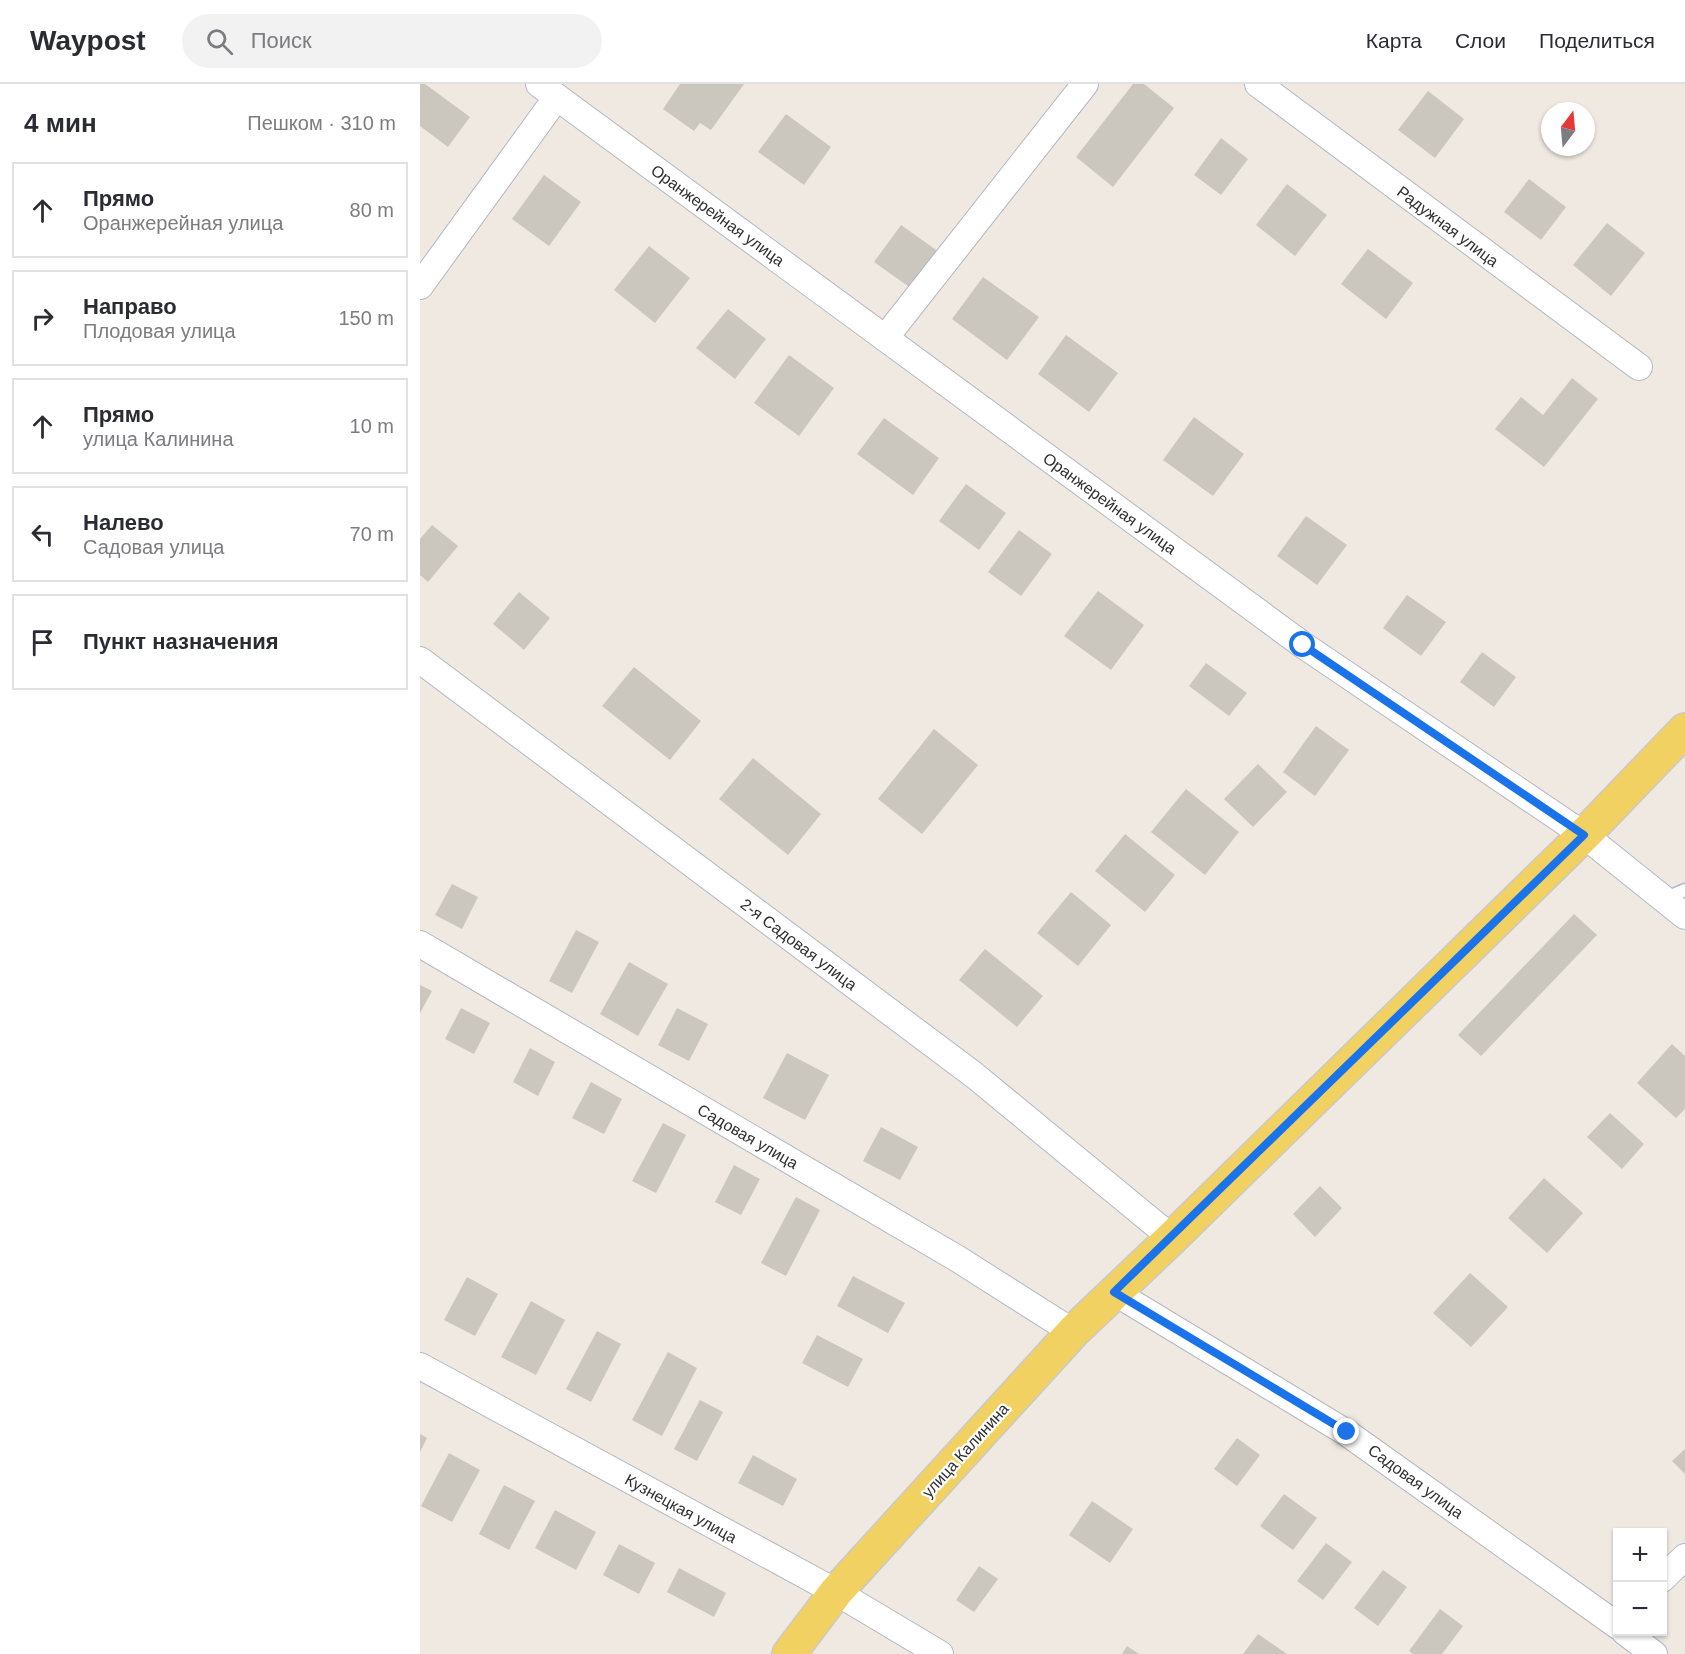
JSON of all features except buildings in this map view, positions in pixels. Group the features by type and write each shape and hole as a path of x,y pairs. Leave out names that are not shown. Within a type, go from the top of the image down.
{"main road":[{"name":"улица Калинина","path":"789,1654 836,1592 1073,1332 1584,835 1685,730"}],"street":[{"path":"885,338 1085,84"},
{"name":"Радужная улица","path":"1258,84 1639,367"},
{"path":"420,286 548,91"},
{"name":"Оранжерейная улица","path":"548,91 1303,645 1675,895 1685,916"},
{"name":"2-я Садовая улица","path":"420,660 974,1075 1161,1247"},
{"name":"Садовая улица","path":"420,944 958,1259 1073,1332"},
{"name":"Садовая улица","path":"1114,1292 1347,1432 1613,1622"},
{"name":"Кузнецкая улица","path":"420,1366 836,1592 940,1654"},
{"path":"1667,1574 1685,1557"},
{"name":"Садовая улица","path":"1632,1636 1654,1654"}],"route":[{"path":"1303,645 1584,835 1114,1292 1347,1432"}]}
